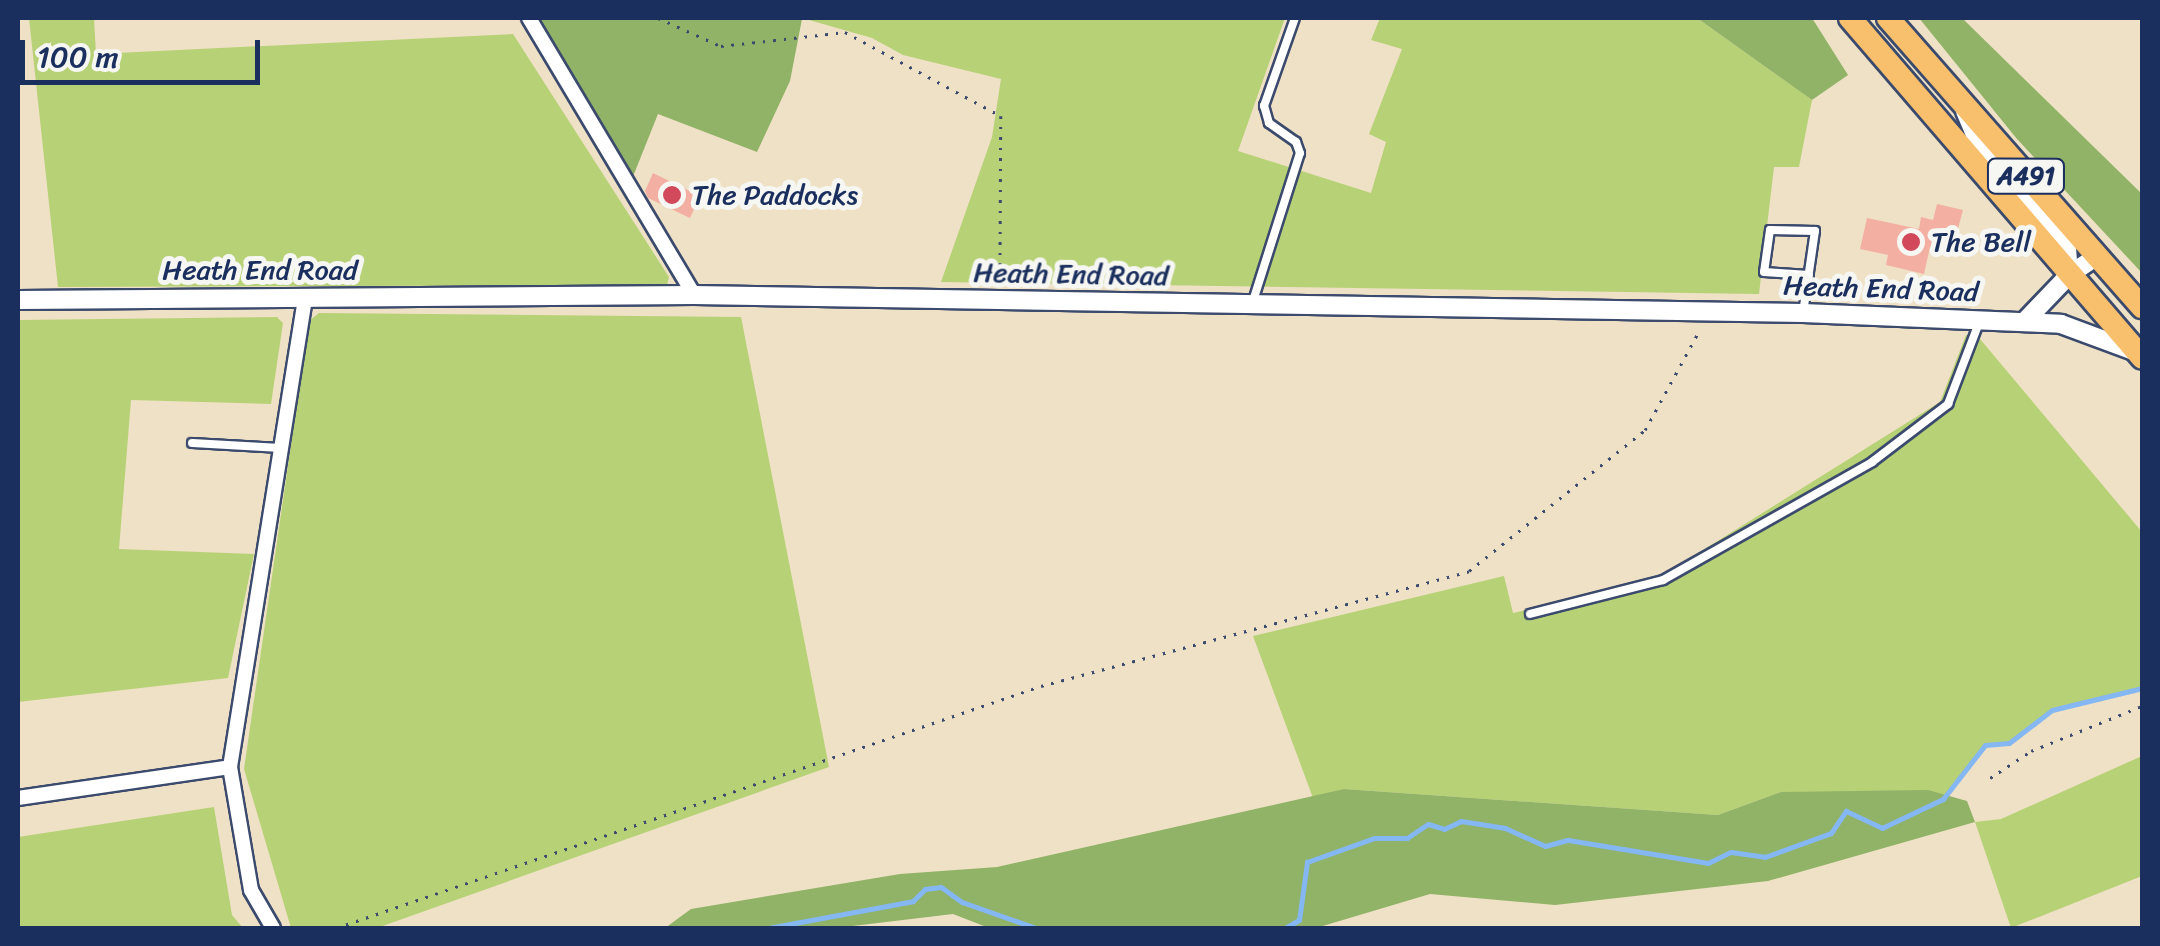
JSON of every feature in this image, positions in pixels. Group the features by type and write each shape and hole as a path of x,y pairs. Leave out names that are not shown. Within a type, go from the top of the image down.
{"highway":[{"name":"A491","path":"1850,18 2140,356"},
{"name":"A491","path":"1888,18 2142,307"}],"street":[{"path":"529,18 694,295"},
{"path":"1962,104 1978,142 2067,248 2068,275"},
{"path":"2026,320 2068,275 2096,257"},
{"name":"Heath End Road","path":"18,300 694,295 1803,314 2026,320 2080,328 2140,356"},
{"path":"273,928 250,890 230,768 304,297"},
{"path":"18,798 230,768"}],"lane":[{"path":"1252,305 1300,154 1296,142 1269,123 1264,106 1295,18"},
{"path":"1803,314 1809,275 1815,231 1770,230 1764,272 1809,275"},
{"path":"1530,614 1662,580 1872,462 1948,404 1980,320"},
{"path":"192,443 280,448"}],"path":[{"path":"658,18 721,46 845,32 1001,116 1000,300"},
{"path":"336,928 1041,686 1469,571 1645,430 1709,312"},
{"path":"1990,778 2031,751 2142,706"}],"green space":[{"path":"29,18 94,18 96,54 513,34 669,277 667,285 58,287"},
{"path":"537,18 802,19 790,81 757,152 658,114 632,179"},
{"path":"802,18 1285,18 1238,151 1371,193 1386,142 1369,134 1402,49 1371,40 1380,18 1697,18 1812,100 1799,167 1774,167 1759,294 941,282 992,137 1001,79 903,55 872,38"},
{"path":"1697,18 1812,18 1848,75 1812,100"},
{"path":"1919,18 1962,18 2142,194 2142,273 2017,139"},
{"path":"319,313 741,317 829,767 377,928 291,928 244,769 309,321"},
{"path":"277,317 283,323 271,404 131,400 119,549 254,554 228,678 18,702 18,320"},
{"path":"1966,335 1980,339 2142,532 2142,688 2052,710 2009,743 1985,745 1946,795 1781,792 1718,815 1344,789 1313,798 1253,636 1504,576 1513,613 1652,582 1940,402"},
{"path":"2142,756 2142,876 2011,928 1975,822 2001,819"},
{"path":"1344,789 1718,815 1781,792 1928,790 1967,801 1975,822 1768,881 1555,905 1430,894 1316,928 989,928 953,914 836,928 665,928 691,909 900,874 997,867"},
{"path":"214,807 232,915 243,928 18,928 18,837"}],"building":[{"name":"The Paddocks","path":"653,173 700,196 690,218 648,198 645,191"},
{"name":"The Bell","path":"1937,204 1963,210 1956,236 1962,237 1958,253 1930,247 1924,274 1886,265 1888,255 1860,249 1867,218 1919,229 1921,217 1933,220"}],"waterway":[{"path":"1285,928 1299,920 1307,862 1374,838 1407,838 1428,824 1444,829 1461,821 1505,828 1545,846 1568,840 1708,863 1731,852 1765,857 1831,833 1846,811 1882,828 1943,799 1985,745 2009,743 2052,710 2142,688"},
{"path":"768,928 913,901 925,889 941,887 962,902 1036,928"},
{"path":"1244,928 1255,928"}],"place":[{"name":"The Paddocks","path":"672,195"},
{"name":"The Bell","path":"1911,242"}]}
